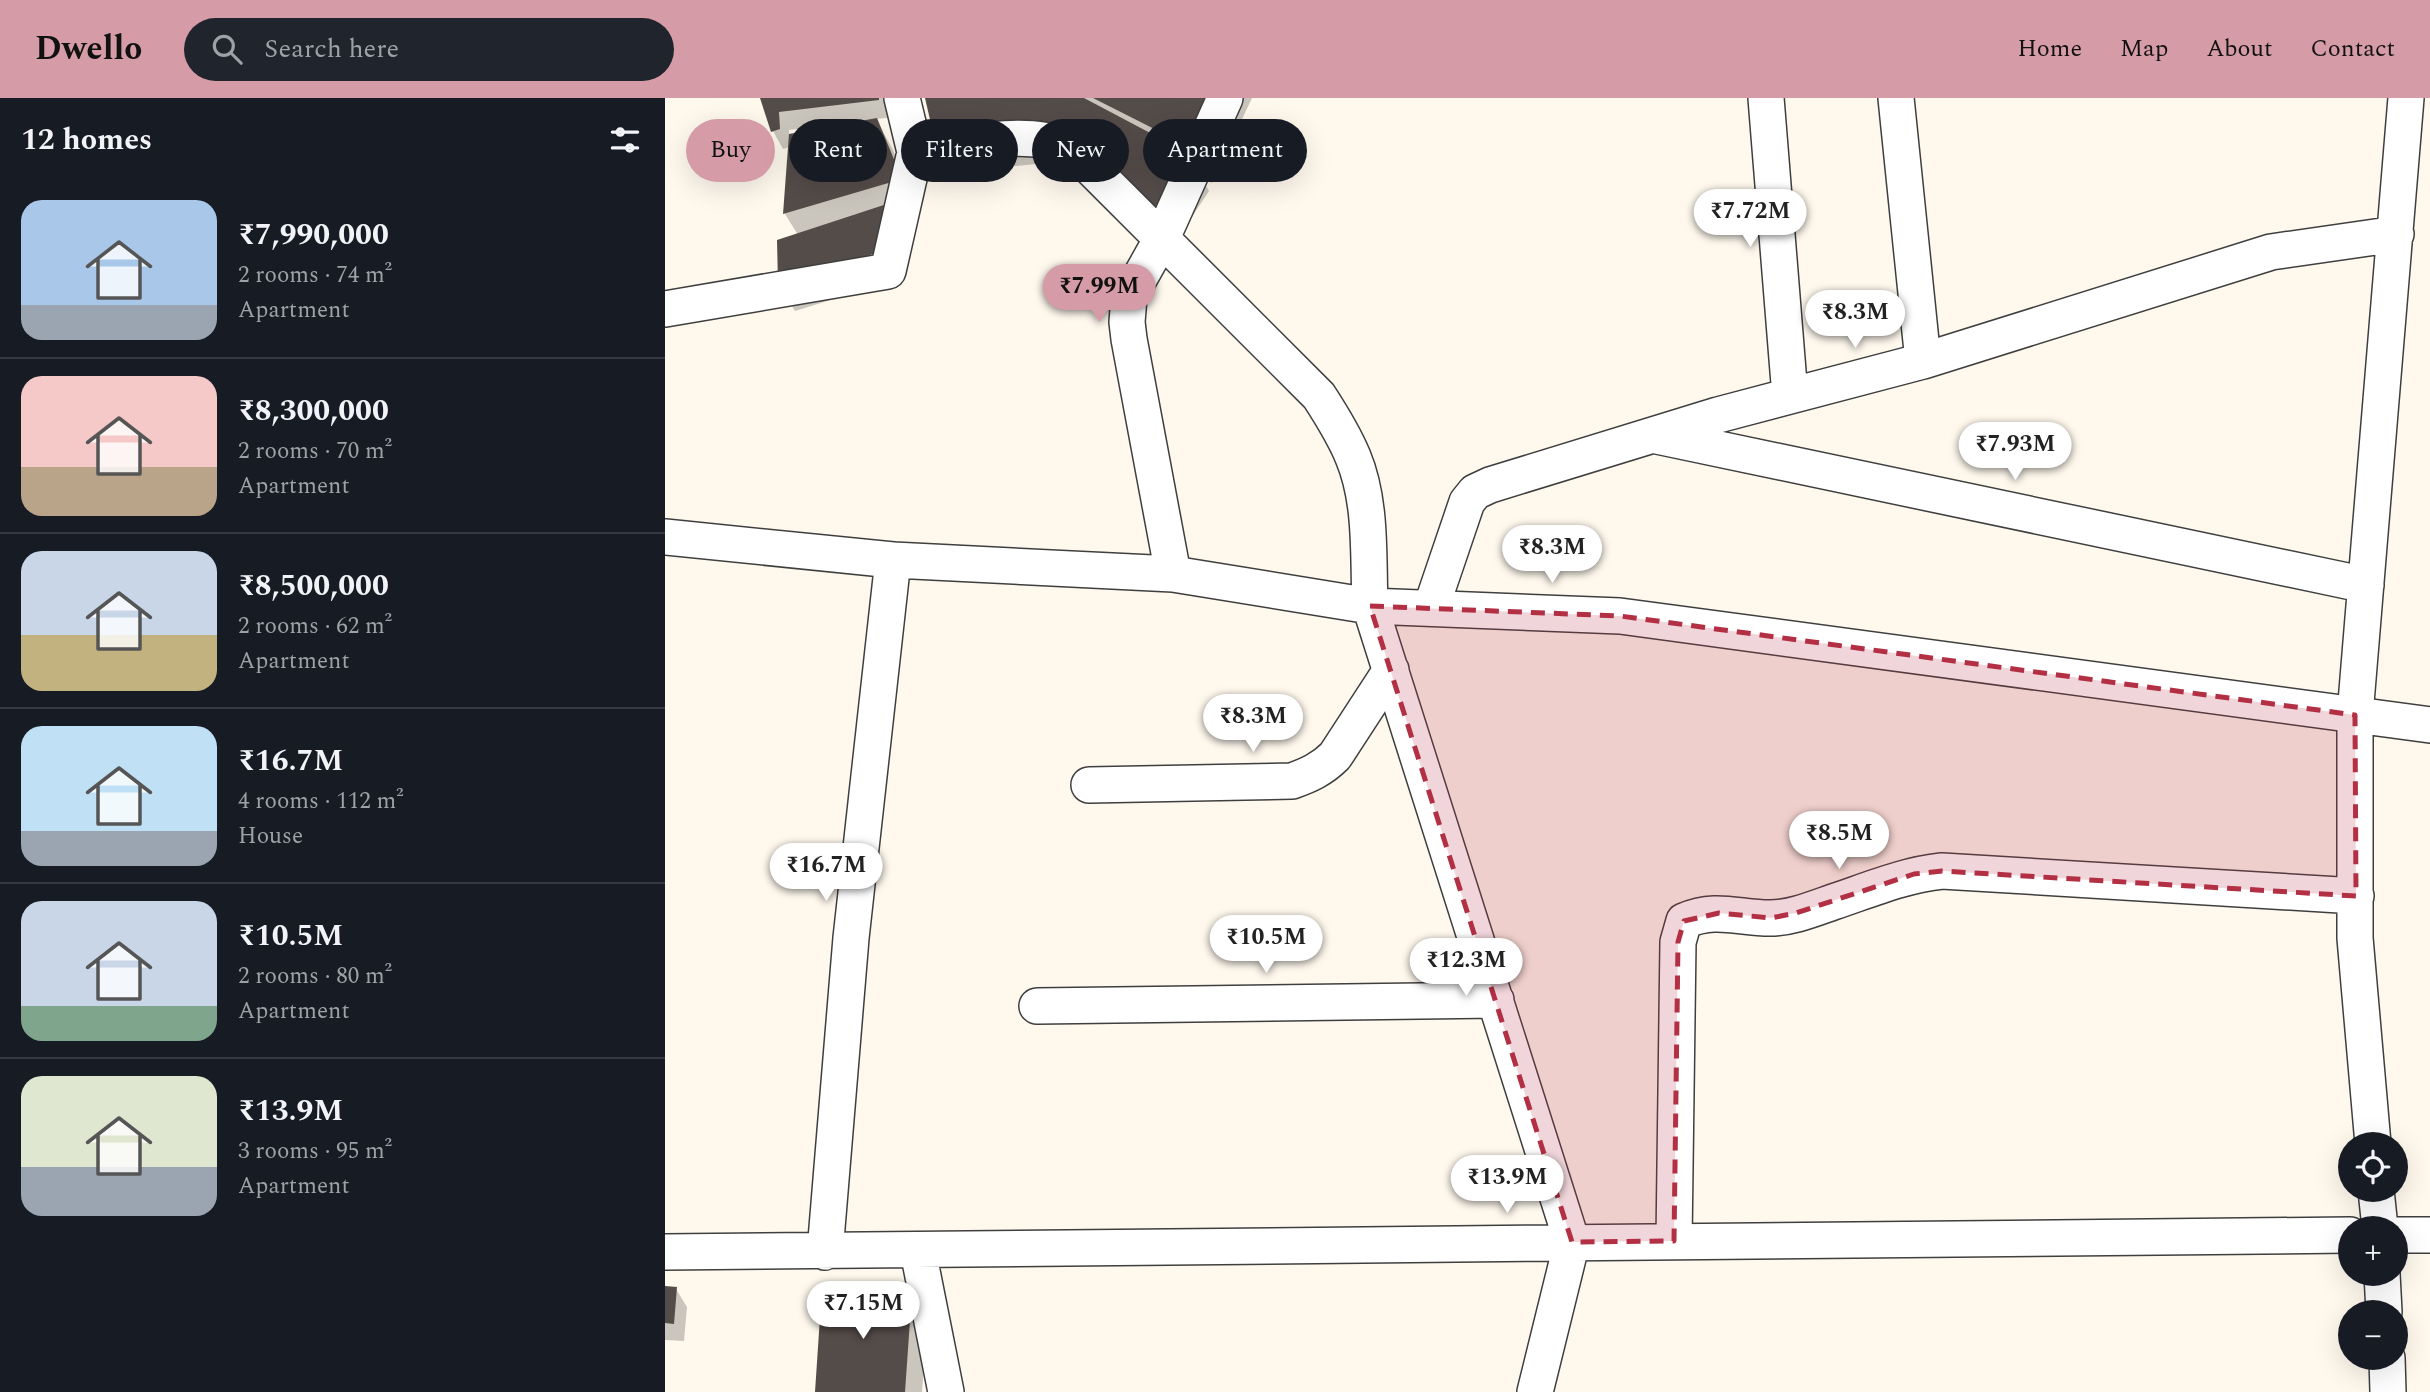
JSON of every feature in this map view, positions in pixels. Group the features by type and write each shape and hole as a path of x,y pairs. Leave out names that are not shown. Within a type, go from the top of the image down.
{"street":[{"path":"901,98 906,119"},
{"path":"1173,574 1127,322 1129,297 1162,238 1225,98"},
{"path":"1766,98 1790,396"},
{"path":"1896,98 1923,361"},
{"path":"2371,1132 2355,938 2355,715 2396,234 2416,162 2406,98"},
{"path":"1018,139 1041,140 1063,147 1089,166 1319,396 1342,433 1354,459 1364,498 1370,606 1572,1242 1535,1392"},
{"path":"665,309 888,271 908,182"},
{"path":"1431,608 1467,502 1475,492 1490,485 1653,435 1923,361 2271,252 2396,234"},
{"path":"1653,435 2366,585"},
{"path":"665,537 893,561 1173,574 1370,606 1620,616 2430,725"},
{"path":"825,1252 851,938 893,561"},
{"path":"1089,785 1292,781 1311,775 1335,756 1391,670"},
{"path":"1674,1241 1678,942 1684,921 1699,914 1720,913 1771,918 1796,914 1914,874 1942,871 2356,896"},
{"path":"1037,1006 1496,1000"},
{"path":"2408,1235 2430,1235"},
{"path":"665,1252 2338,1236"},
{"path":"918,1251 946,1392"},
{"path":"2387,1370 2388,1392"}],"highlighted area":[{"path":"1370,606 1620,616 2355,715 2356,896 1942,871 1914,874 1796,913 1771,918 1719,913 1684,921 1678,942 1674,1241 1572,1242"}],"building":[{"path":"760,98 879,98 779,112 780,129 775,131 775,119 767,119"},
{"path":"925,98 1084,98 1124,119 1032,119 1032,152 1018,150 1018,119 930,119"},
{"path":"1093,98 1215,98 1205,119 1143,119 1143,123"},
{"path":"1129,122 1143,129 1143,182 1172,182 1153,210 1124,182 1129,182"},
{"path":"789,134 789,182 887,182 887,142 901,179 783,214"},
{"path":"896,201 883,251 778,284 777,240"},
{"path":"665,1286 677,1287 674,1324 665,1323"},
{"path":"822,1287 912,1292 905,1392 815,1392"}]}
